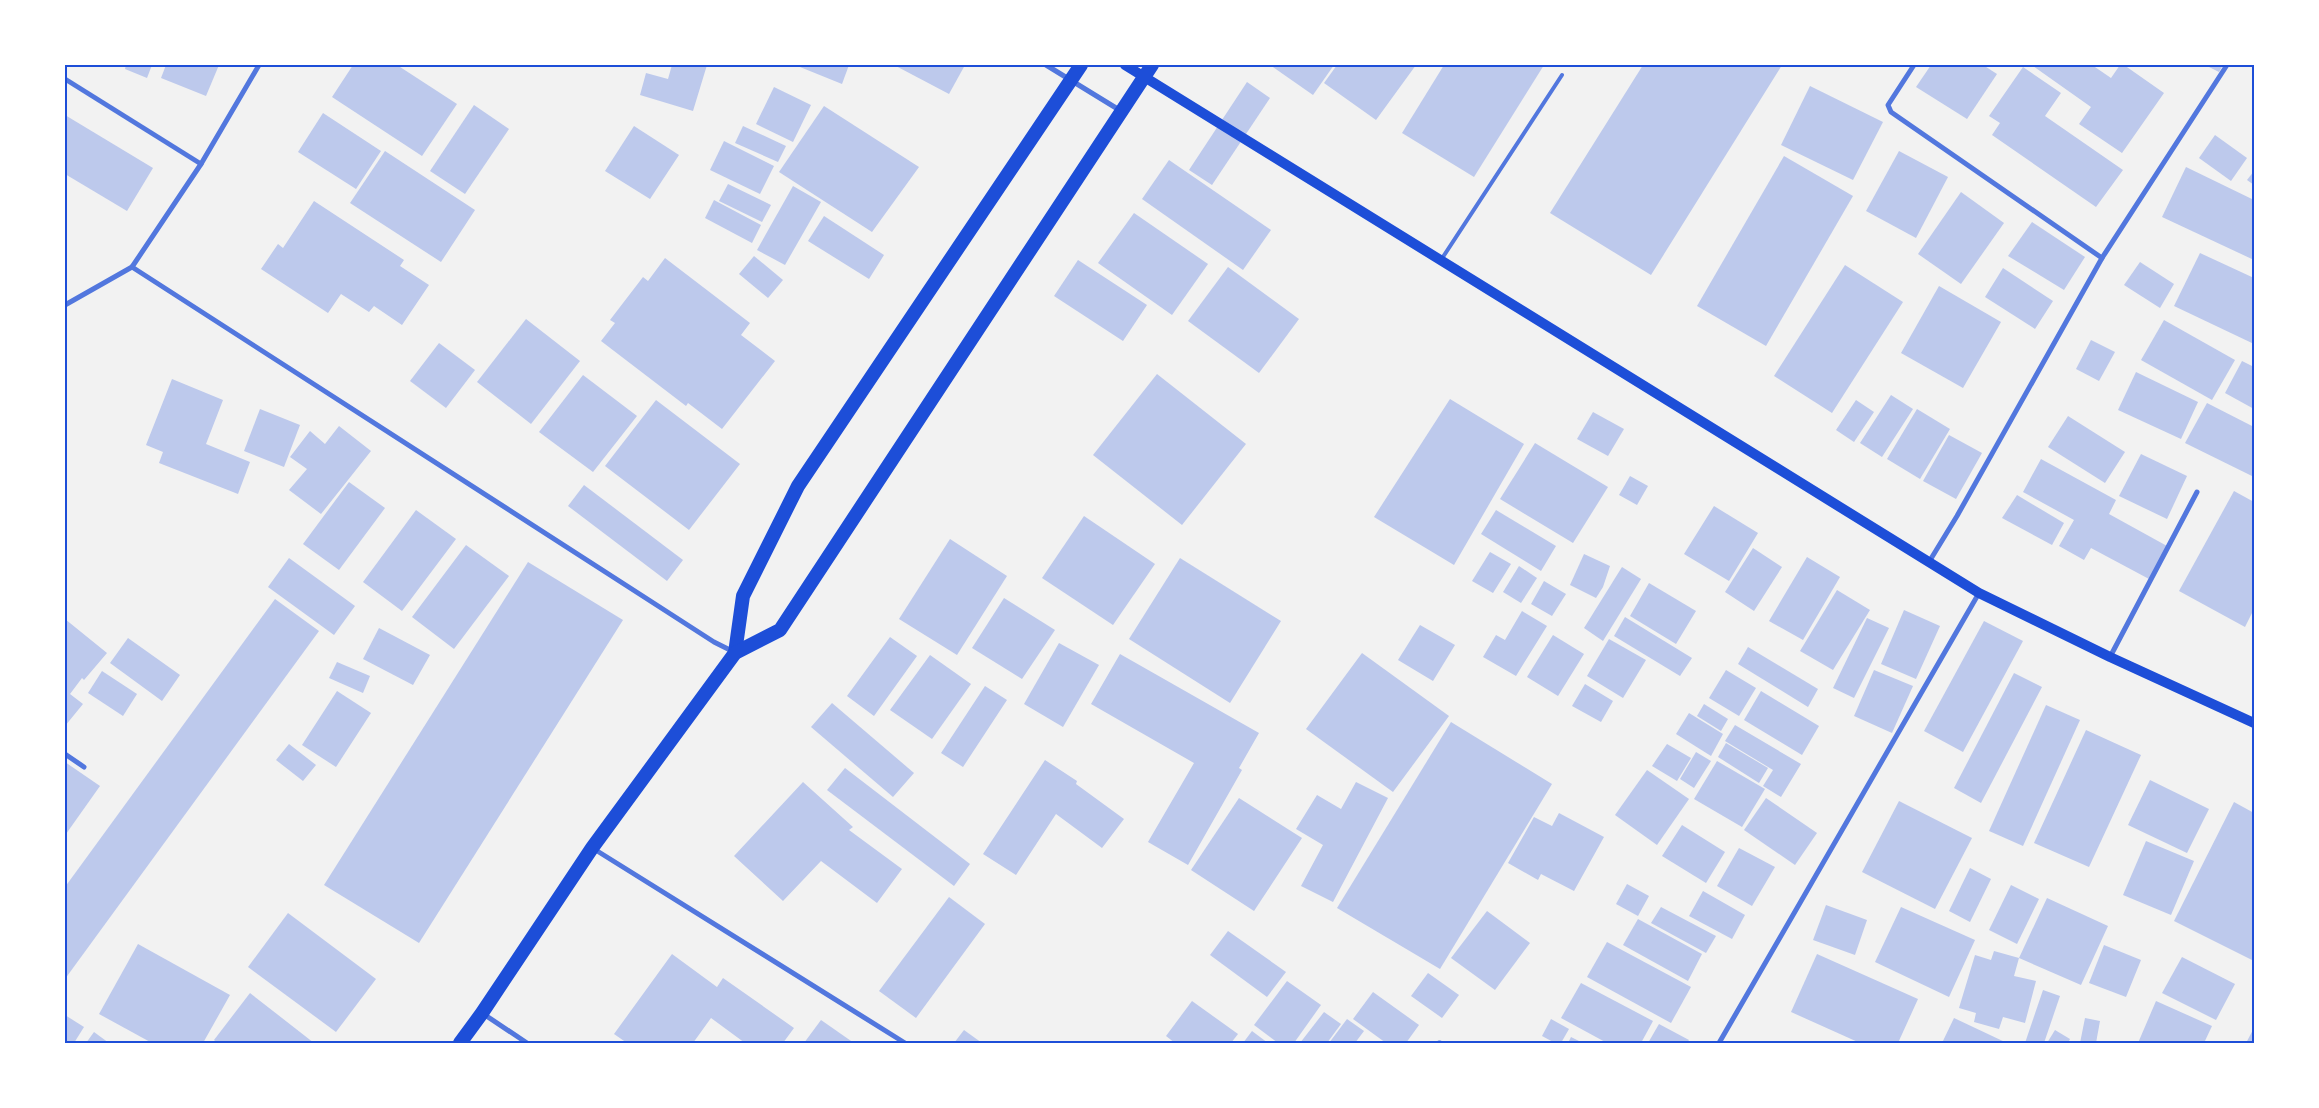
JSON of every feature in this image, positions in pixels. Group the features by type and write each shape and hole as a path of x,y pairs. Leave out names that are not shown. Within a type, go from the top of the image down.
{"highway":[{"path":"736,653 743,596 798,486 1081,65"},
{"path":"460,1043 592,848 736,653 780,630 1148,71"}],"main road":[{"path":"1125,65 1148,71 1441,260 1979,593 2110,657 2254,723"}],"street":[{"path":"65,305 132,267 201,164 259,65"},
{"path":"1046,65 1122,111"},
{"path":"1914,65 1888,105 1891,112 2102,258"},
{"path":"1928,563 1957,516 2102,258 2227,65"},
{"path":"65,79 201,164"},
{"path":"132,267 698,631 736,653"},
{"path":"2110,657 2197,492"},
{"path":"1719,1043 1979,593"},
{"path":"65,754 84,767"},
{"path":"592,848 905,1043"},
{"path":"482,1013 527,1043"}],"lane":[{"path":"1441,260 1562,75"}],"building":[{"path":"126,65 152,65 147,78 125,69"},
{"path":"166,65 219,65 206,96 161,78"},
{"path":"353,65 397,65 457,104 422,156 332,97"},
{"path":"672,65 707,65 693,111 640,95 646,73 668,79"},
{"path":"795,65 849,65 842,84"},
{"path":"894,65 965,65 949,94"},
{"path":"1270,65 1334,65 1313,95"},
{"path":"1337,65 1416,65 1376,120 1324,83"},
{"path":"1444,65 1544,65 1474,177 1402,133"},
{"path":"1643,65 1782,65 1651,275 1550,213"},
{"path":"1931,65 1983,65 1997,74 1967,119 1916,87"},
{"path":"2034,65 2092,65 2111,78 2120,65 2124,65 2164,93 2122,153 2079,124 2091,107"},
{"path":"2205,65 2223,65 2219,72"},
{"path":"2023,67 2061,93 2045,116 2123,170 2096,207 1992,135 2000,123 1989,116"},
{"path":"1247,82 1270,98 1212,185 1189,170"},
{"path":"1810,86 1883,122 1853,180 1781,145"},
{"path":"774,87 811,105 793,142 756,124"},
{"path":"474,105 509,129 465,194 430,171"},
{"path":"824,106 919,167 872,232 779,172"},
{"path":"323,113 381,151 356,189 298,152"},
{"path":"65,115 153,168 127,211 65,174"},
{"path":"634,126 679,155 650,199 605,171"},
{"path":"743,126 786,146 778,162 735,143"},
{"path":"2215,135 2247,158 2231,181 2199,158"},
{"path":"724,141 774,166 760,194 710,170"},
{"path":"385,151 475,210 441,262 350,203"},
{"path":"1899,151 1948,177 1916,238 1866,211"},
{"path":"1784,156 1853,196 1766,346 1697,306"},
{"path":"1169,160 1271,230 1243,270 1142,199"},
{"path":"2186,167 2254,200 2254,260 2162,217"},
{"path":"2254,171 2254,185 2247,180"},
{"path":"728,184 771,205 762,222 719,201"},
{"path":"793,186 821,202 785,265 757,250"},
{"path":"1961,192 2004,223 1961,284 1918,254"},
{"path":"714,200 761,225 752,243 705,218"},
{"path":"314,201 404,260 400,266 429,285 402,325 374,306 369,312 341,294 328,313 261,269 278,244 283,248"},
{"path":"1134,213 1208,264 1172,315 1098,263"},
{"path":"824,216 884,255 869,279 808,241"},
{"path":"2032,222 2085,257 2064,290 2008,256"},
{"path":"2200,253 2254,278 2254,344 2174,306"},
{"path":"754,256 783,280 768,298 739,274"},
{"path":"665,258 750,323 741,335 775,361 722,429 688,403 686,406 601,341 615,323 610,320 643,277 648,281"},
{"path":"1078,260 1147,305 1123,341 1054,296"},
{"path":"2140,262 2174,284 2160,308 2124,285"},
{"path":"1845,265 1903,302 1832,413 1774,376"},
{"path":"1228,267 1299,319 1259,373 1188,321"},
{"path":"2003,268 2053,301 2035,329 1985,297"},
{"path":"1939,286 2001,322 1963,388 1901,353"},
{"path":"526,319 580,361 531,424 477,382"},
{"path":"2164,320 2235,360 2212,400 2141,360"},
{"path":"2091,340 2115,352 2099,381 2076,369"},
{"path":"439,343 475,370 446,408 410,381"},
{"path":"2242,361 2254,367 2254,409 2225,393"},
{"path":"2136,372 2198,402 2181,439 2118,410"},
{"path":"1157,374 1246,444 1182,525 1093,455"},
{"path":"583,375 637,416 593,472 539,432"},
{"path":"172,379 223,400 206,444 250,462 238,494 159,463 163,452 146,445"},
{"path":"1891,395 1913,409 1882,457 1860,443"},
{"path":"1450,399 1524,444 1454,565 1374,517"},
{"path":"656,400 740,464 689,530 605,466"},
{"path":"1856,400 1874,412 1854,442 1836,430"},
{"path":"2207,403 2254,427 2254,477 2185,443"},
{"path":"260,409 300,425 284,467 244,451"},
{"path":"1917,409 1950,429 1920,479 1887,459"},
{"path":"1593,412 1624,429 1608,456 1577,439"},
{"path":"2068,416 2125,452 2105,483 2048,447"},
{"path":"339,426 371,451 321,514 289,490 307,469 290,457 310,431 325,444"},
{"path":"1949,435 1982,453 1956,499 1923,481"},
{"path":"1535,443 1608,487 1573,543 1500,499"},
{"path":"2141,454 2187,476 2167,519 2119,496"},
{"path":"2041,459 2116,500 2109,514 2167,546 2149,579 2091,548 2084,560 2059,546 2074,520 2023,492"},
{"path":"1630,476 1648,486 1637,505 1619,495"},
{"path":"349,482 385,508 339,570 303,544"},
{"path":"584,485 683,560 667,581 568,506"},
{"path":"2234,491 2254,502 2254,609 2245,627 2179,591"},
{"path":"2017,495 2064,523 2052,545 2002,518"},
{"path":"1714,506 1758,533 1729,581 1684,554"},
{"path":"416,510 456,539 402,611 363,582"},
{"path":"1496,510 1556,546 1541,571 1481,534"},
{"path":"1084,516 1155,564 1113,625 1042,578"},
{"path":"950,539 1007,576 957,655 899,619"},
{"path":"466,545 509,576 454,649 412,617"},
{"path":"1753,548 1782,567 1754,611 1725,592"},
{"path":"1490,552 1511,564 1493,593 1472,581"},
{"path":"1584,554 1610,566 1603,587 1596,598 1570,585"},
{"path":"1807,557 1840,577 1803,640 1769,621"},
{"path":"289,558 355,606 334,635 268,587"},
{"path":"1180,558 1281,621 1230,703 1129,639"},
{"path":"528,562 623,620 419,943 324,885"},
{"path":"1519,566 1537,578 1521,603 1503,592"},
{"path":"1622,567 1641,579 1603,641 1584,628"},
{"path":"1544,581 1566,594 1552,616 1531,604"},
{"path":"1649,583 1696,611 1676,644 1630,616"},
{"path":"1837,590 1870,610 1833,670 1800,651"},
{"path":"1004,598 1055,630 1022,679 972,648"},
{"path":"275,599 319,631 65,979 65,887"},
{"path":"1904,610 1940,626 1916,679 1881,664"},
{"path":"1522,611 1547,626 1516,676 1483,657 1496,635 1505,640"},
{"path":"1625,617 1692,658 1680,676 1614,636"},
{"path":"1867,618 1889,628 1854,698 1833,688"},
{"path":"65,619 107,653 84,680 82,678 70,694 83,704 65,726"},
{"path":"1984,621 2023,641 1963,752 1924,731"},
{"path":"1420,625 1455,645 1433,681 1398,660"},
{"path":"379,628 430,655 413,685 363,659"},
{"path":"1553,635 1584,654 1558,696 1527,677"},
{"path":"890,637 917,656 874,716 847,696"},
{"path":"128,638 180,675 162,701 110,663"},
{"path":"1609,639 1646,660 1623,698 1587,676"},
{"path":"1059,643 1099,665 1063,727 1024,704"},
{"path":"1748,647 1818,689 1808,707 1738,664"},
{"path":"1362,653 1449,716 1393,792 1306,729"},
{"path":"1120,654 1259,733 1239,768 1242,770 1188,865 1148,842 1194,763 1091,704"},
{"path":"930,655 971,684 932,739 890,710"},
{"path":"337,662 370,676 363,693 329,678"},
{"path":"1726,670 1756,688 1739,716 1709,698"},
{"path":"1874,670 1913,686 1892,733 1854,716"},
{"path":"102,671 137,694 123,716 88,693"},
{"path":"2014,673 2042,687 1981,803 1954,788"},
{"path":"1585,684 1613,701 1601,722 1572,706"},
{"path":"985,686 1007,700 963,767 941,753"},
{"path":"337,691 371,713 336,767 302,745"},
{"path":"1761,691 1819,726 1802,755 1744,720"},
{"path":"832,703 914,773 893,797 811,727"},
{"path":"1704,704 1728,719 1721,731 1697,716"},
{"path":"2046,705 2080,720 2023,846 1989,831"},
{"path":"1689,713 1723,734 1711,756 1676,734"},
{"path":"1451,722 1552,784 1440,969 1337,908"},
{"path":"1735,725 1801,764 1781,797 1763,786 1773,770 1725,741"},
{"path":"2086,730 2141,755 2089,867 2034,843"},
{"path":"1726,743 1768,768 1759,783 1718,757"},
{"path":"289,744 316,765 303,781 276,760"},
{"path":"1667,744 1691,758 1677,781 1652,766"},
{"path":"1696,752 1711,761 1694,788 1680,779"},
{"path":"1045,760 1077,781 1076,784 1124,819 1102,848 1056,814 1016,875 983,854"},
{"path":"1717,761 1765,789 1742,827 1694,799"},
{"path":"65,762 100,786 66,834 65,833"},
{"path":"845,768 970,864 954,886 827,790"},
{"path":"1647,770 1689,799 1657,845 1615,815"},
{"path":"2150,780 2209,809 2187,853 2128,825"},
{"path":"803,782 853,827 849,830 902,869 877,903 821,861 783,901 734,856"},
{"path":"1356,782 1388,798 1333,902 1301,886 1323,845 1296,829 1317,795 1341,809"},
{"path":"1239,798 1302,838 1254,911 1191,870"},
{"path":"1766,798 1817,833 1795,865 1744,830"},
{"path":"1899,801 1972,838 1935,909 1862,872"},
{"path":"2234,802 2254,813 2254,961 2174,921"},
{"path":"1559,813 1604,837 1574,891 1541,874 1538,880 1508,863 1534,817 1552,826"},
{"path":"1682,825 1725,852 1706,883 1662,856"},
{"path":"2146,841 2194,861 2171,915 2123,895"},
{"path":"1739,848 1775,867 1752,906 1717,886"},
{"path":"1970,868 1991,879 1970,922 1949,911"},
{"path":"1627,884 1649,896 1638,916 1616,904"},
{"path":"2011,885 2039,899 2017,944 1989,930"},
{"path":"1703,891 1745,915 1732,939 1689,916"},
{"path":"949,897 985,924 916,1018 879,991"},
{"path":"2047,898 2108,926 2081,985 2019,958"},
{"path":"1826,905 1867,920 1855,955 1813,940"},
{"path":"1661,907 1716,936 1706,953 1651,923"},
{"path":"1901,907 1975,940 1949,997 1875,962"},
{"path":"1487,911 1530,943 1495,990 1451,958"},
{"path":"288,913 376,979 336,1032 248,967"},
{"path":"1638,919 1702,954 1688,981 1623,945"},
{"path":"1228,931 1286,972 1267,997 1210,955"},
{"path":"1607,942 1691,987 1671,1023 1587,977"},
{"path":"138,944 230,995 203,1043 152,1043 99,1014"},
{"path":"2104,945 2141,960 2126,997 2089,983"},
{"path":"1994,951 2019,958 2014,976 2036,981 2025,1023 2003,1017 1999,1029 1974,1022 1976,1013 1959,1008 1975,955 1991,960"},
{"path":"672,954 717,987 723,978 794,1028 783,1043 745,1043 711,1018 693,1043 627,1043 614,1034"},
{"path":"1817,954 1918,999 1898,1043 1860,1043 1791,1012"},
{"path":"2182,957 2235,984 2216,1020 2162,993"},
{"path":"1428,973 1459,995 1442,1018 1411,996"},
{"path":"1287,981 1321,1005 1294,1043 1278,1043 1254,1025"},
{"path":"1581,983 1653,1021 1641,1043 1607,1043 1561,1018"},
{"path":"2043,990 2060,996 2044,1043 2025,1043"},
{"path":"1373,992 1419,1025 1406,1043 1386,1043 1353,1019"},
{"path":"250,993 314,1043 217,1043 214,1040"},
{"path":"1192,1001 1238,1034 1231,1043 1175,1043 1166,1036"},
{"path":"2156,1001 2212,1026 2204,1043 2138,1043"},
{"path":"1324,1012 1341,1024 1327,1043 1300,1043"},
{"path":"65,1015 84,1027 74,1043 65,1043"},
{"path":"1954,1018 2007,1043 1942,1043"},
{"path":"2085,1018 2100,1021 2096,1043 2080,1043"},
{"path":"1347,1019 1364,1031 1355,1043 1329,1043"},
{"path":"1551,1019 1569,1029 1561,1043 1555,1043 1542,1036"},
{"path":"821,1020 854,1043 804,1043"},
{"path":"1659,1024 1689,1040 1687,1043 1648,1043"},
{"path":"2254,1028 2254,1043 2246,1043"},
{"path":"964,1030 982,1043 954,1043"},
{"path":"2055,1030 2070,1039 2068,1043 2047,1043"},
{"path":"1252,1031 1268,1043 1243,1043"},
{"path":"94,1032 109,1043 86,1043"},
{"path":"1571,1037 1583,1043 1568,1043"}]}
